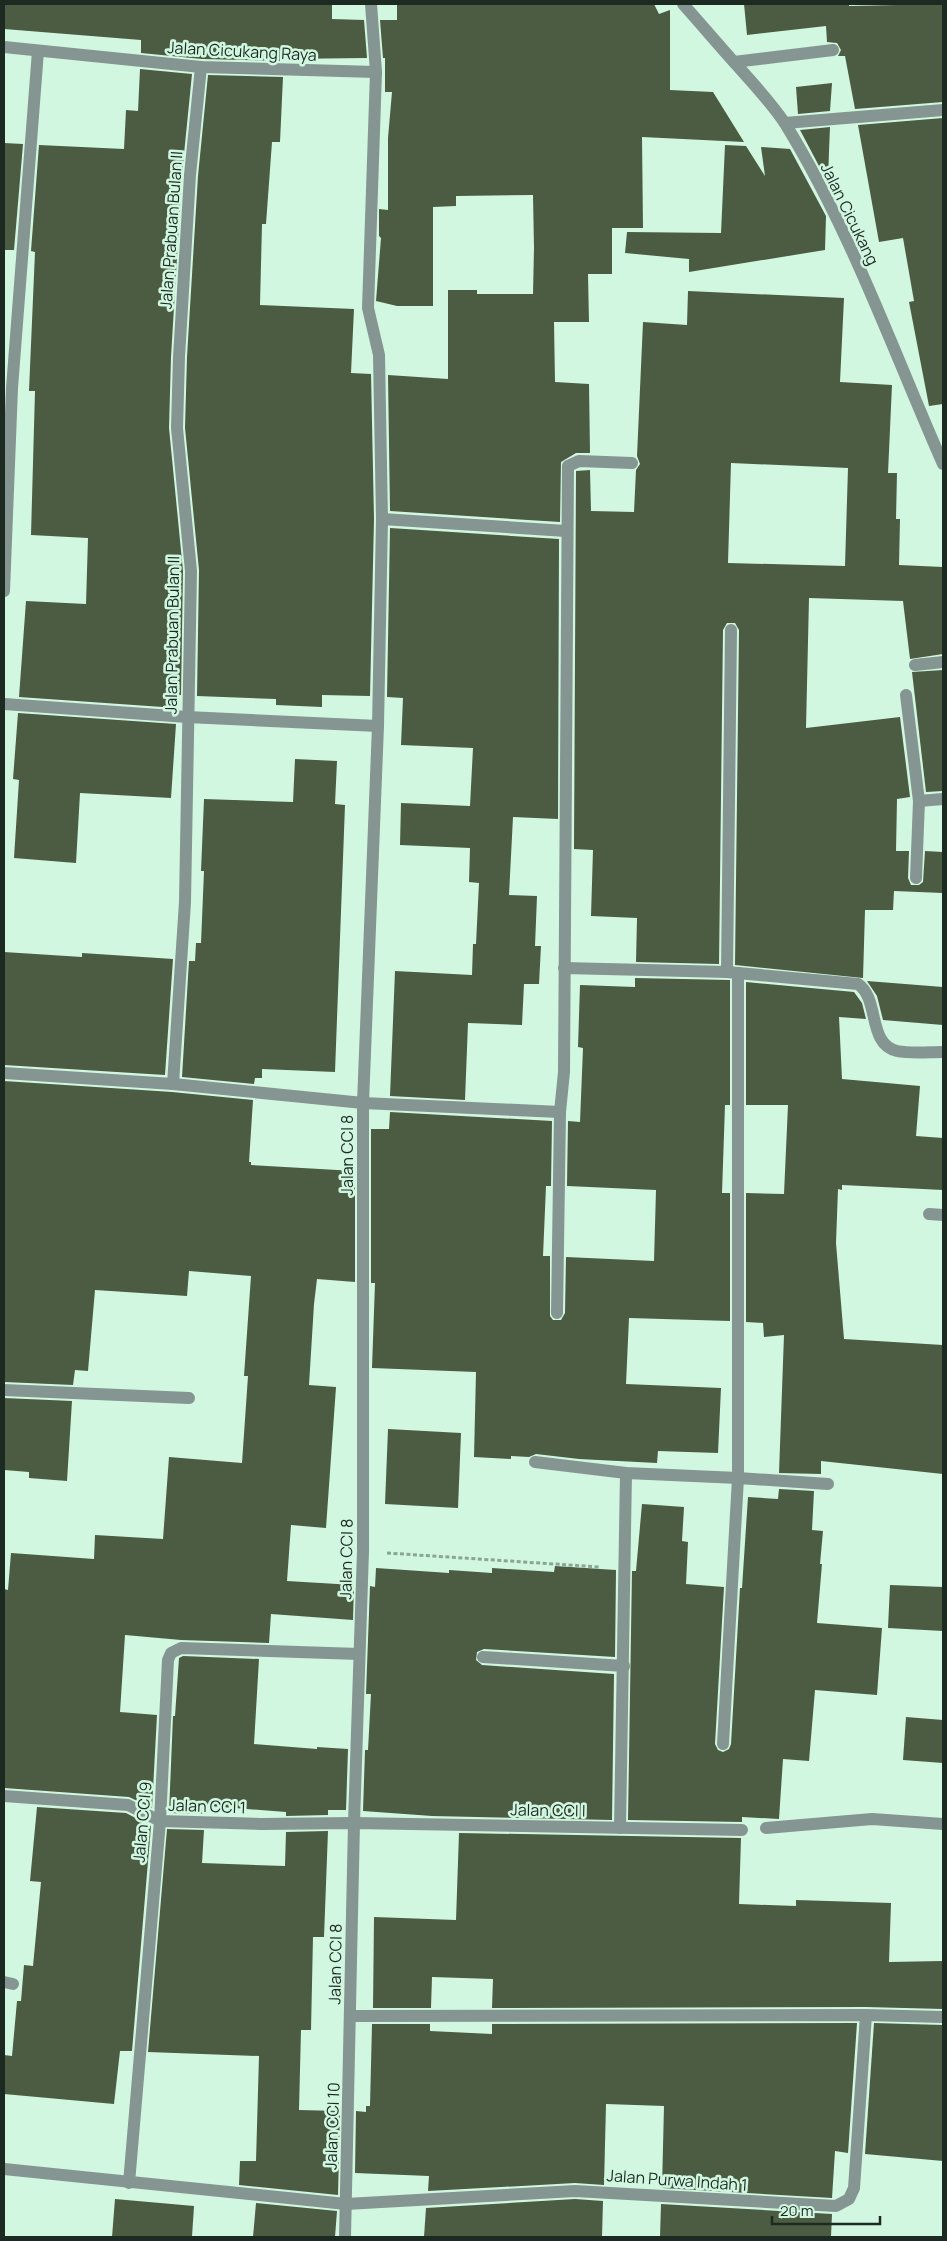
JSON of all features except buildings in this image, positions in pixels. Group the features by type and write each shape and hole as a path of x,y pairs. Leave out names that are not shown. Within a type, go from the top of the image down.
{"street":[{"path":"371,4 376,72"},
{"name":"Jalan Cicukang","path":"683,4 756,87 785,124 816,178 877,309 910,392 940,447 943,464"},
{"name":"Jalan Cicukang Raya","path":"4,47 201,67 376,72"},
{"path":"734,62 833,50"},
{"path":"4,591 12,388 38,51"},
{"name":"Jalan Prabuan Bulan II","path":"173,1084 185,902 191,571 177,428 178,366 190,176 201,67"},
{"name":"Jalan CCI 8","path":"351,2016 354,1823 364,1552 363,1103 378,726 382,519 379,355 368,308 376,72"},
{"path":"785,124 943,110"},
{"path":"557,1313 560,1112 564,1072 566,530 568,466 578,461 632,463"},
{"path":"382,519 566,530"},
{"path":"723,1744 738,1478 732,972 731,630"},
{"path":"915,665 943,662"},
{"path":"906,695 919,801 916,878"},
{"path":"4,704 187,717 378,726"},
{"path":"919,801 943,799"},
{"path":"564,968 732,972 858,984 865,989 868,996 883,1043 896,1050 943,1052"},
{"path":"4,1073 173,1084 363,1103 560,1112"},
{"path":"929,1214 943,1214"},
{"path":"4,1390 189,1398"},
{"path":"535,1462 626,1474 738,1478 828,1484"},
{"path":"620,1828 626,1568 626,1474"},
{"name":"Jalan CCI 9","path":"129,2183 160,1821 168,1660 171,1653 181,1648 359,1654"},
{"path":"483,1657 624,1666"},
{"name":"Jalan CCI 1","path":"4,1796 128,1806 160,1821 261,1824 354,1823"},
{"path":"766,1828 872,1819 943,1824"},
{"name":"Jalan CCI I","path":"354,1823 742,1830"},
{"path":"351,2016 866,2015 943,2017"},
{"name":"Jalan Purwa Indah 1","path":"4,2169 346,2204 575,2191 836,2206 849,2199 854,2188 866,2015"},
{"name":"Jalan CCI 10","path":"345,2237 351,2016"}],"path":[{"path":"364,1552 626,1568"}]}
